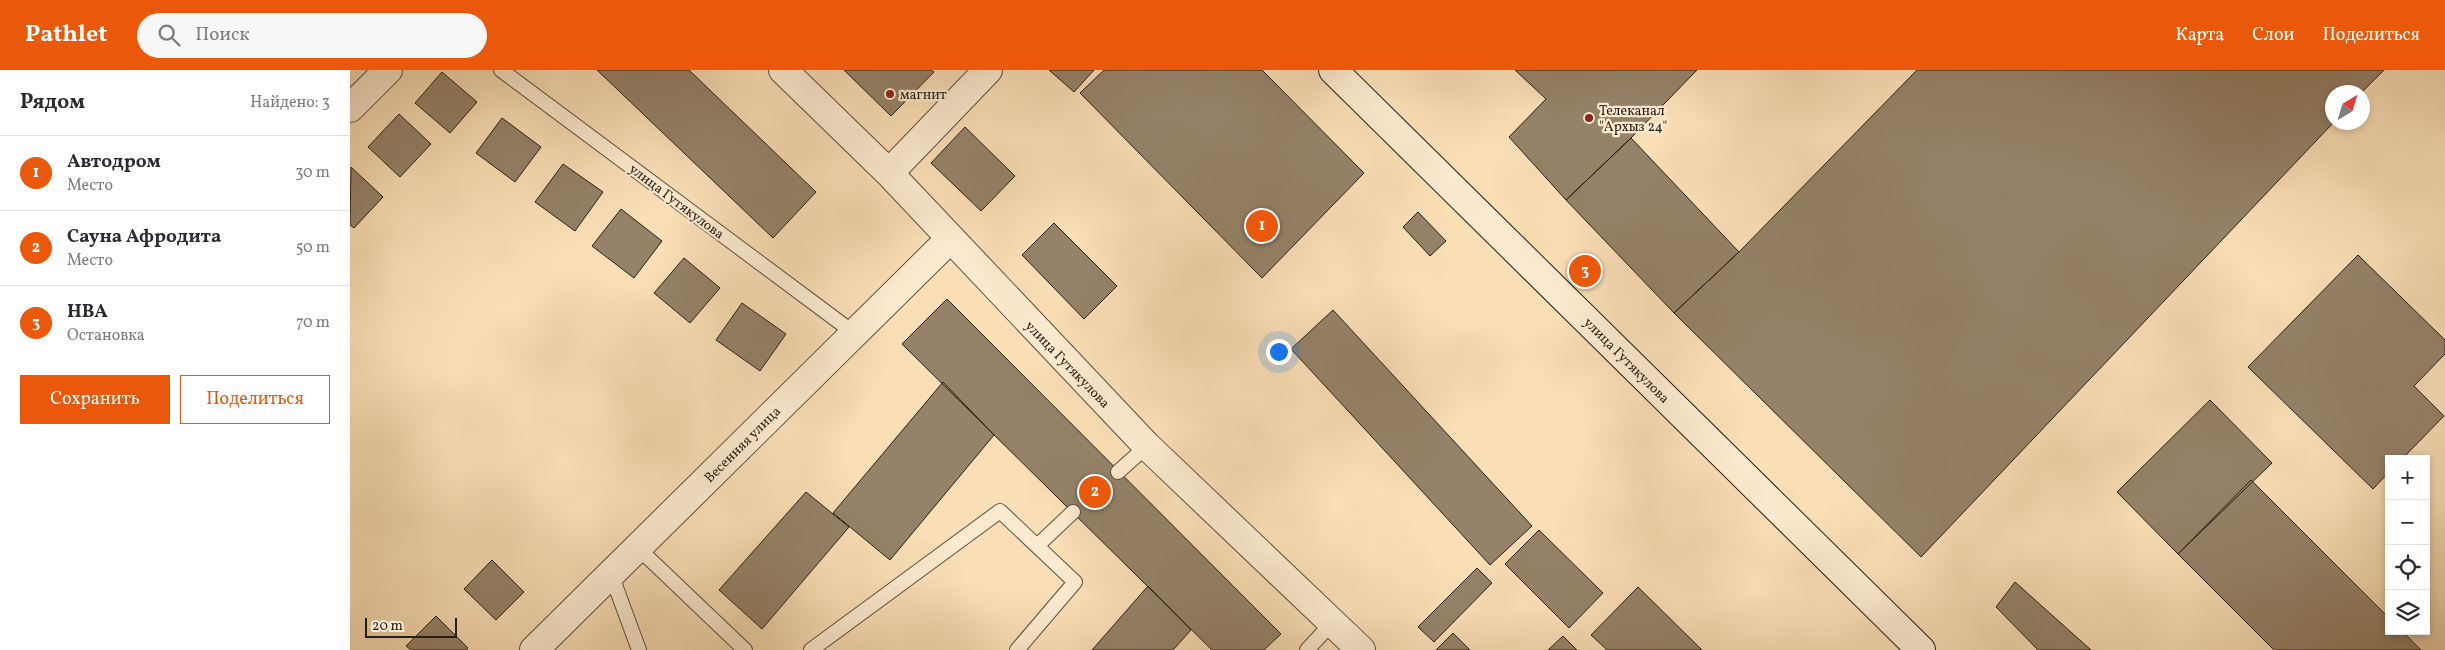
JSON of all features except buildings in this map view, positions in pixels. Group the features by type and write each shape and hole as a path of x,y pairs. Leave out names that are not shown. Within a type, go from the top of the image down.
{"street":[{"path":"350,108 388,70"},
{"name":"улица Гутякулова","path":"783,70 889,173 1147,446 1361,650"},
{"path":"889,173 988,70"},
{"name":"улица Гутякулова","path":"1333,70 1921,650"},
{"name":"Весенняя улица","path":"534,650 950,239"}],"lane":[{"name":"улица Гутякулова","path":"501,70 854,333"},
{"path":"1118,472 1147,446"},
{"path":"811,650 1000,511 1075,582 1017,650"},
{"path":"1037,546 1073,512"},
{"path":"638,548 746,650"},
{"path":"611,574 638,650"},
{"path":"1307,650 1332,623"}],"place":[{"name":"магнит","path":"890,94"},
{"name":"Телеканал \"Архыз 24\"","path":"1589,118"},
{"name":"Автодром","path":"1262,226"},
{"name":"НВА","path":"1585,271"},
{"name":"Сауна Афродита","path":"1095,492"}]}
